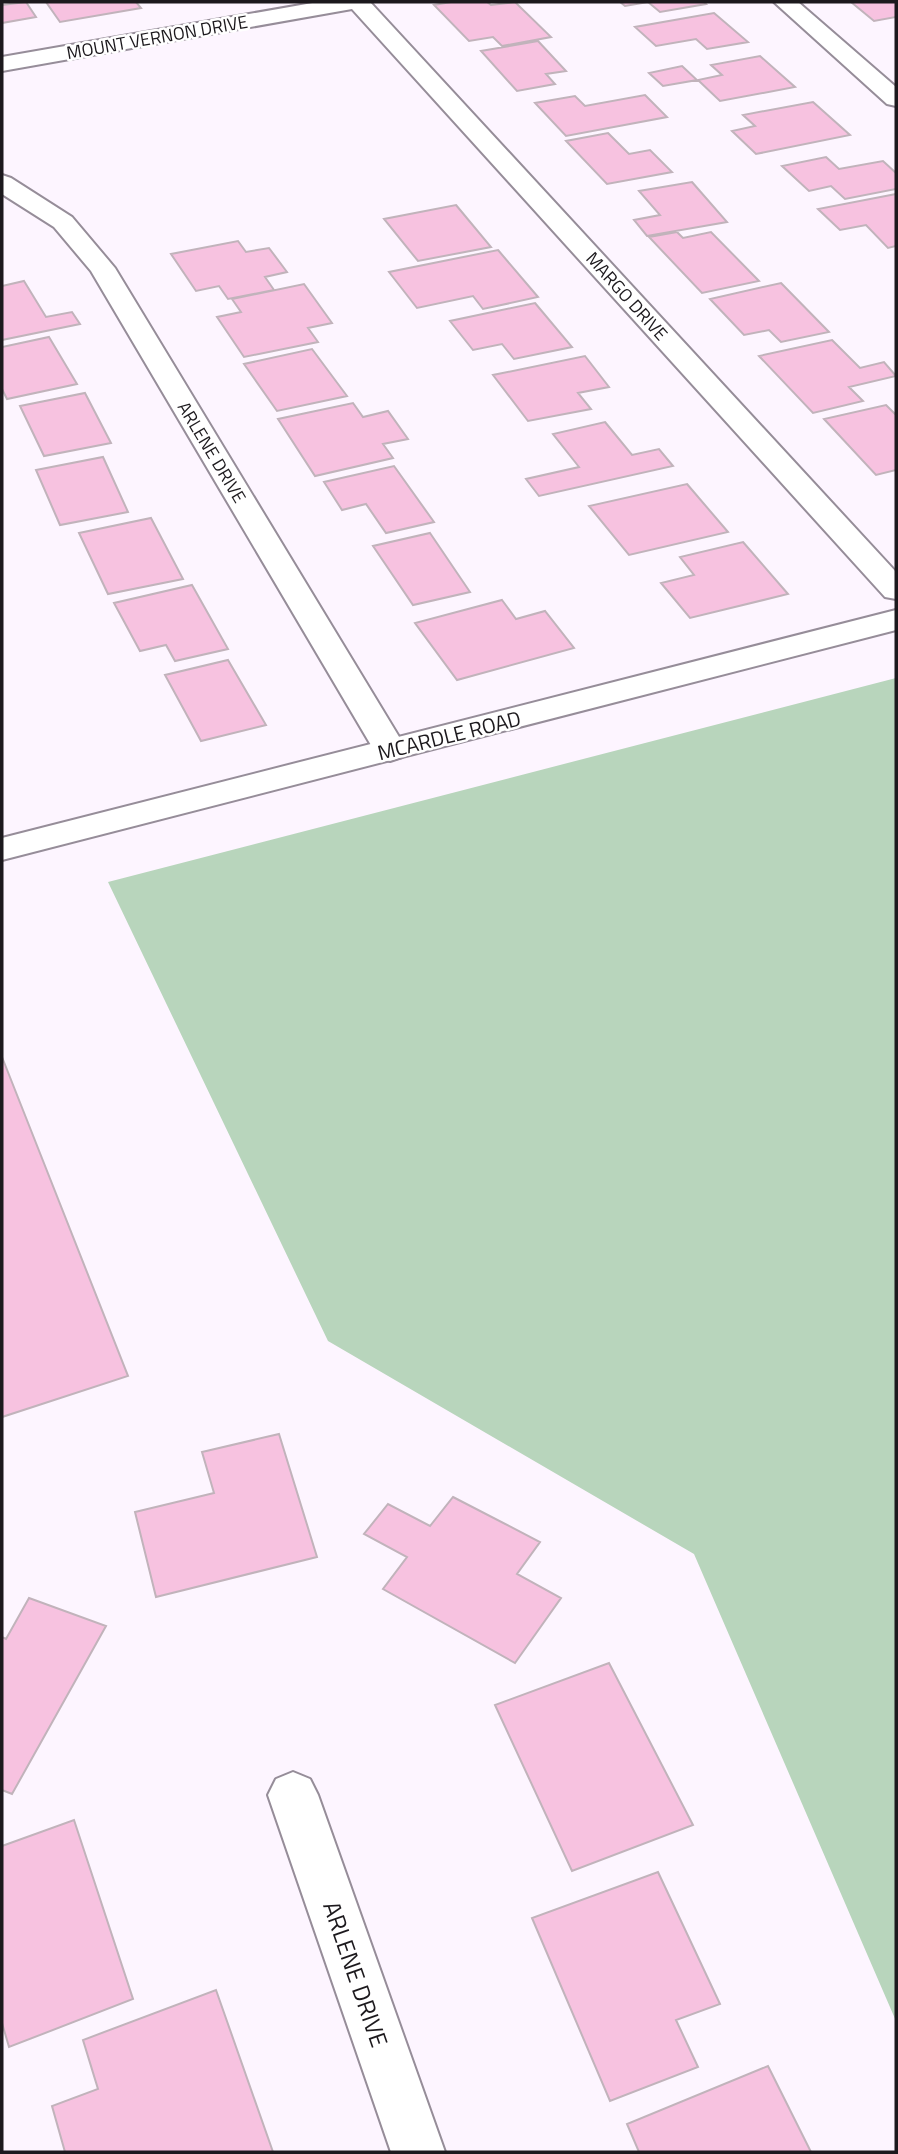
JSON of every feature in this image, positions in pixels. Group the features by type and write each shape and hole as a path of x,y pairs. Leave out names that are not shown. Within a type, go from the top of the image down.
{"street":[{"name":"MOUNT VERNON DRIVE","path":"2,64 356,2"},
{"name":"MARGO DRIVE","path":"356,2 896,590"},
{"path":"785,2 896,99"},
{"name":"ARLENE DRIVE","path":"2,183 63,222 102,268 390,750"},
{"name":"MCARDLE ROAD","path":"2,849 896,620"},
{"name":"ARLENE DRIVE","path":"293,1795 418,2152"}],"green space":[{"path":"896,678 896,2021 694,1554 328,1341 108,882"}],"building":[{"path":"26,2 36,17 2,23 2,5"},
{"path":"46,2 136,2 141,8 60,22"},
{"path":"487,2 491,5 515,2 551,37 502,46 493,37 469,41 434,5"},
{"path":"620,2 648,2 625,6"},
{"path":"648,2 704,2 706,4 660,12"},
{"path":"851,2 896,2 896,17 874,21"},
{"path":"714,13 748,42 707,49 696,39 656,46 635,27"},
{"path":"538,41 566,71 546,74 555,84 517,91 481,51"},
{"path":"760,56 795,87 720,101 698,80 722,75 711,65"},
{"path":"682,66 697,80 663,86 649,73"},
{"path":"645,95 667,117 566,136 535,103 575,96 585,106"},
{"path":"813,102 850,135 756,154 732,131 755,126 743,115"},
{"path":"608,133 629,154 650,150 672,172 607,184 566,141"},
{"path":"826,157 839,169 883,161 896,173 896,189 845,199 831,186 809,191 782,166"},
{"path":"692,182 727,222 647,236 634,220 660,215 639,191"},
{"path":"896,194 896,246 888,248 866,225 840,230 818,209"},
{"path":"456,205 491,247 418,261 384,219"},
{"path":"677,232 683,238 711,232 759,281 702,293 649,237"},
{"path":"238,241 246,252 269,248 287,272 265,277 274,290 228,299 219,286 196,291 171,254"},
{"path":"498,250 538,297 483,309 473,296 417,308 389,272"},
{"path":"24,281 46,317 72,312 80,324 2,340 2,286"},
{"path":"781,283 829,332 781,342 769,330 744,335 710,299"},
{"path":"304,284 332,323 308,328 318,342 244,357 217,317 241,312 232,299"},
{"path":"535,303 572,347 514,359 502,344 473,350 450,321"},
{"path":"49,337 77,384 7,399 2,389 2,347"},
{"path":"832,340 860,368 884,362 896,376 849,387 863,401 813,413 759,356"},
{"path":"312,349 347,396 277,411 244,364"},
{"path":"585,356 609,387 578,393 591,409 528,421 493,375"},
{"path":"85,393 111,443 44,456 20,406"},
{"path":"353,403 363,417 388,411 408,439 383,444 393,458 315,476 278,419"},
{"path":"886,405 896,415 896,470 876,475 824,419"},
{"path":"605,422 632,455 659,449 673,466 539,496 526,479 579,467 553,434"},
{"path":"103,457 128,512 60,525 36,470"},
{"path":"394,466 434,522 386,533 366,504 342,510 324,482"},
{"path":"687,484 728,532 629,555 589,506"},
{"path":"151,518 183,579 108,594 79,533"},
{"path":"430,533 470,592 413,605 373,546"},
{"path":"743,542 788,594 690,618 661,583 694,575 680,557"},
{"path":"192,585 228,649 175,661 166,645 140,651 114,603"},
{"path":"502,600 516,619 545,611 574,648 457,680 415,623"},
{"path":"228,660 266,725 201,741 165,675"},
{"path":"2,1057 128,1376 2,1417"},
{"path":"279,1434 317,1557 156,1597 135,1512 214,1493 202,1452"},
{"path":"453,1497 540,1542 517,1574 561,1598 515,1663 383,1589 407,1557 364,1534 388,1504 430,1526"},
{"path":"29,1598 106,1626 12,1794 2,1790 2,1637 6,1639"},
{"path":"609,1663 693,1825 572,1871 495,1705"},
{"path":"74,1820 133,1999 9,2047 2,2023 2,1846"},
{"path":"658,1872 720,2004 676,2020 698,2067 610,2101 532,1918"},
{"path":"216,1990 273,2152 65,2152 52,2106 98,2089 83,2040"},
{"path":"768,2066 811,2152 639,2152 627,2124"}]}
